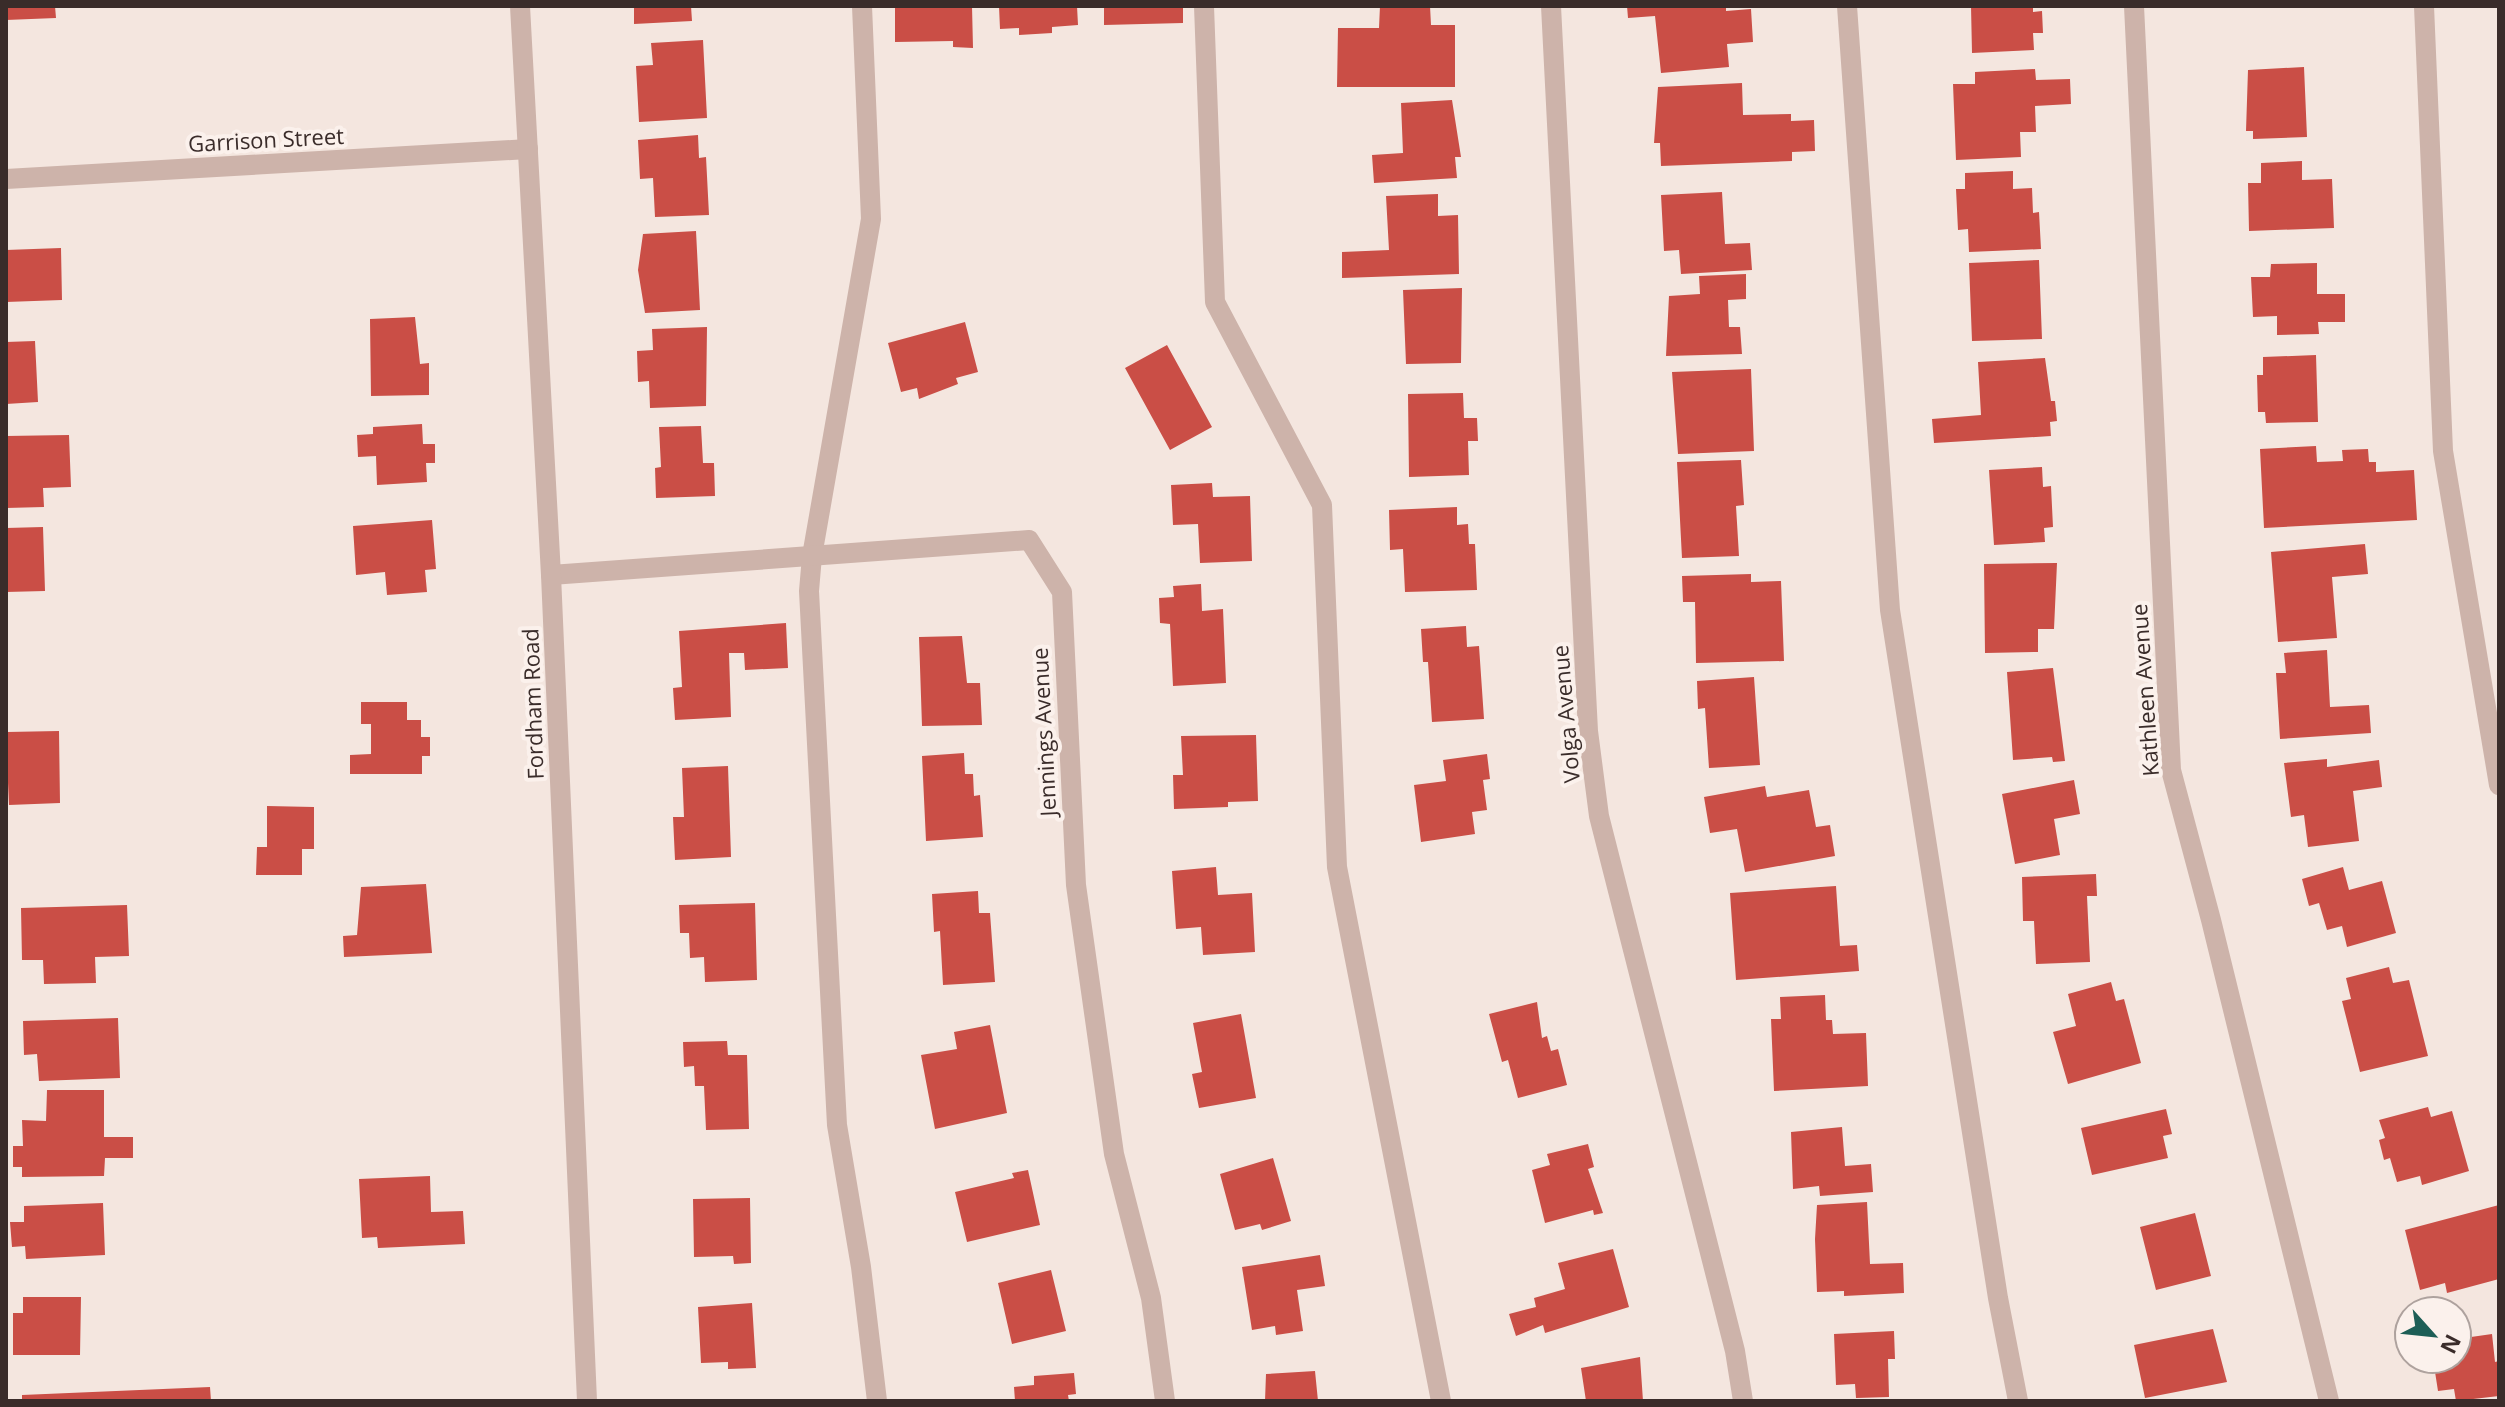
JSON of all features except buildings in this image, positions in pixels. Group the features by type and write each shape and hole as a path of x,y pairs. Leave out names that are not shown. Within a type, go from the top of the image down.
{"street":[{"name":"Fordham Road","path":"520,6 551,575 587,1401"},
{"path":"862,6 871,219 812,556 809,591 837,1125 861,1267 877,1401"},
{"path":"1204,6 1215,302 1322,505 1337,867 1441,1401"},
{"name":"Volga Avenue","path":"1551,6 1588,731 1599,816 1735,1351 1743,1401"},
{"path":"1847,6 1890,610 1998,1298 2018,1401"},
{"name":"Kathleen Avenue","path":"2134,6 2171,770 2329,1401"},
{"path":"2424,6 2443,451 2499,785"},
{"name":"Garrison Street","path":"6,179 528,149"},
{"name":"Jennings Avenue","path":"551,575 1029,540 1062,592 1076,885 1114,1154 1151,1298 1165,1401"}]}
